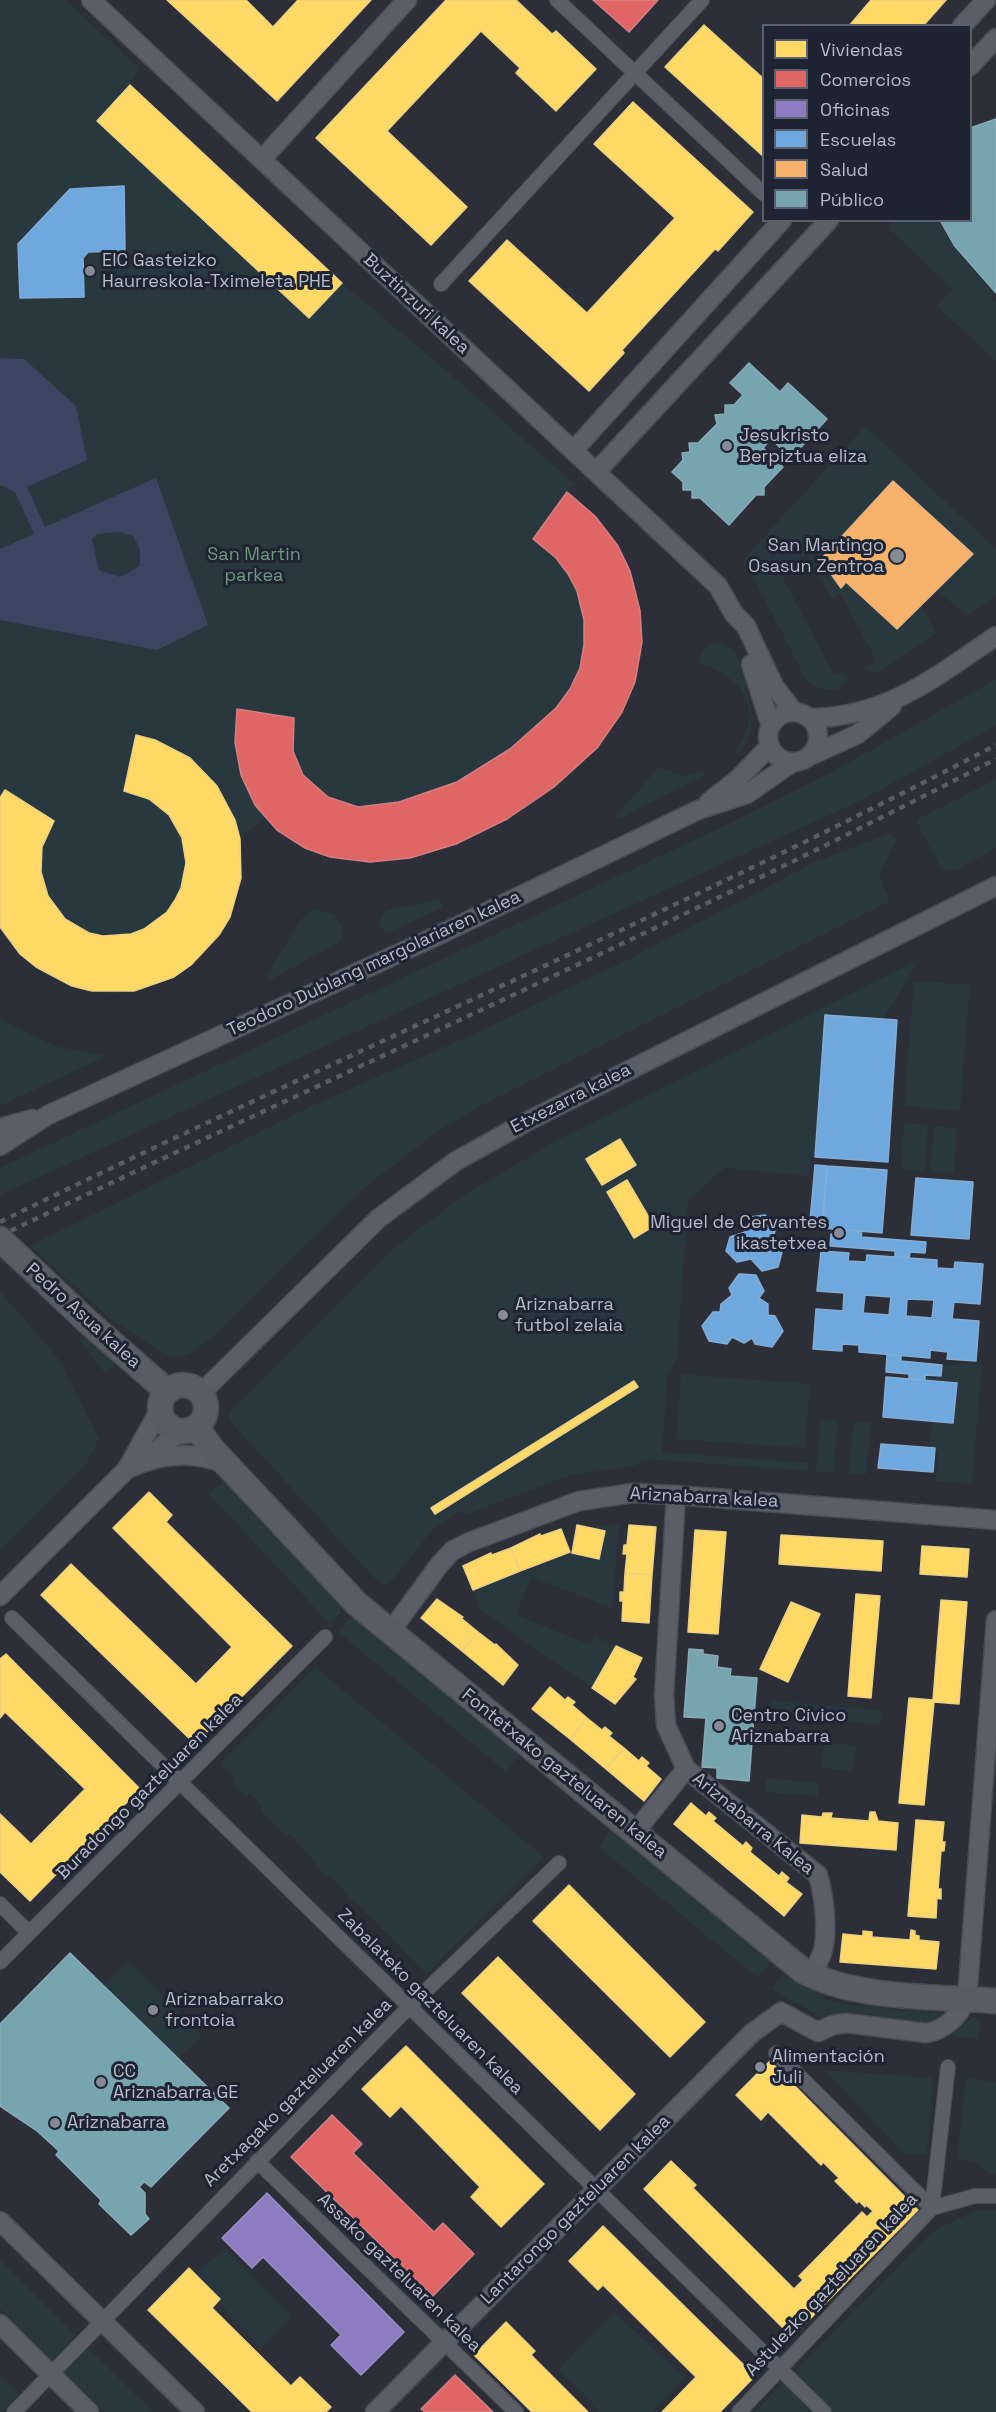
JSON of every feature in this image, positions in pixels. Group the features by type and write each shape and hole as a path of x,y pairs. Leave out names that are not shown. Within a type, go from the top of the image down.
{"main road":[{"name":"Pedro Asua kalea","path":"7,1247 88,1322 163,1400"},
{"path":"180,1385 188,1385 201,1393 206,1407 202,1422 189,1429 169,1426 163,1400 180,1385"},
{"name":"Fontetxako gazteluaren kalea","path":"189,1429 227,1465 347,1596 812,1976 851,1989 996,2001"}],"street":[{"name":"Buztinzuri kalea","path":"91,0 718,586 734,614"},
{"path":"262,159 407,0"},
{"path":"557,0 762,192"},
{"path":"441,284 702,0"},
{"path":"964,24 986,0"},
{"path":"972,64 996,38"},
{"path":"573,451 780,222"},
{"path":"596,472 828,222"},
{"path":"734,614 746,626 774,686 819,735 812,755"},
{"path":"734,614 738,634 758,678 771,726 770,746 779,758 793,762 858,734 879,719 897,700 996,636"},
{"path":"771,726 780,715 849,716 897,700"},
{"name":"Teodoro Dublang margolariaren kalea","path":"698,810 738,779 770,746"},
{"name":"Teodoro Dublang margolariaren kalea","path":"0,1146 48,1115 443,933 698,810 747,794 793,762"},
{"name":"Etxezarra kalea","path":"201,1393 379,1218 456,1161 538,1115 996,886"},
{"name":"Teodoro Dublang margolariaren kalea","path":"0,1128 48,1115"},
{"path":"134,1465 163,1400"},
{"path":"0,1596 134,1465 189,1429"},
{"path":"134,1465 182,1454 213,1459 227,1465"},
{"name":"Ariznabarra kalea","path":"390,1632 452,1551 467,1543 579,1501 633,1493 996,1520"},
{"name":"Ariznabarra Kalea","path":"676,1495 663,1709 675,1749 686,1769 818,1875 822,1888 825,1939 823,1951 812,1976"},
{"name":"Zabalateko gazteluaren kalea","path":"12,1618 824,2412"},
{"path":"967,1999 996,1620"},
{"name":"Buradongo gazteluaren kalea","path":"0,1962 325,1637"},
{"path":"635,1832 686,1769"},
{"name":"Aretxagako gazteluaren kalea","path":"14,2412 256,2161 410,2006 559,1863"},
{"path":"0,1904 29,1933"},
{"name":"Lantarongo gazteluaren kalea","path":"375,2412 752,2032 781,2012 818,2032 833,2025 846,2023 926,2033 951,2022 967,1999"},
{"path":"776,2053 932,2208 975,2196 996,2196"},
{"name":"Astulezko gazteluaren kalea","path":"739,2412 932,2208 948,2067"},
{"name":"Assako gazteluaren kalea","path":"256,2161 516,2412"},
{"path":"0,2221 195,2412"},
{"path":"0,2324 89,2412"}],"green space":[{"name":"San Martin parkea","path":"0,0 66,0 139,68 130,85 97,121 309,318 342,283 447,371 574,484 567,492 592,513 621,550 634,579 638,595 642,637 635,676 621,712 599,745 571,774 539,799 504,821 451,846 415,857 378,862 340,860 314,852 292,840 265,818 240,839 237,890 219,932 191,964 154,985 113,993 72,987 33,965 0,927"},
{"path":"892,222 941,222 954,245 996,293 991,298 996,303 996,361 937,306 952,289 887,227"},
{"path":"865,426 996,549 996,595 967,616 936,590 973,554 892,481 821,559 834,570 831,574 840,588 846,582 896,629 921,605 936,633 877,673 868,672 865,668 876,660 840,593 832,600 807,555 779,570 834,675 842,671 848,679 837,690 821,689 807,682 744,559"},
{"path":"720,643 736,651 751,705 750,732 746,744 737,756 735,753 749,724 746,698 729,678 700,664 704,648"},
{"path":"996,679 996,726 864,799 0,1195 0,1168 724,826 834,771"},
{"path":"659,767 683,776 704,771 705,775 618,819 615,816"},
{"path":"996,779 996,848 956,870 942,871 916,820"},
{"path":"891,833 896,841 879,875 890,901 488,1102 438,1131 362,1190 208,1341 188,1355 175,1357 163,1353 109,1318 30,1246 309,1107 476,1033 627,960 813,863"},
{"path":"440,899 443,907 388,933 379,927 381,915 387,910"},
{"path":"315,909 334,914 343,927 342,938 336,944 270,980 267,975 301,919"},
{"name":"Ariznabarra futbol zelaia","path":"919,960 883,1019 825,1016 815,1157 811,1157 809,1176 724,1168 688,1201 677,1359 668,1373 662,1452 809,1463 808,1471 644,1459 634,1466 571,1475 465,1515 462,1510 433,1529 390,1583 385,1585 374,1578 228,1419 230,1411 395,1247 461,1197 557,1140"},
{"path":"914,981 970,985 960,1111 904,1106"},
{"path":"0,1019 55,1046 106,1056 0,1106"},
{"path":"904,1123 928,1125 925,1171 901,1169"},
{"path":"934,1126 957,1128 954,1173 930,1171"},
{"path":"0,1291 58,1358 99,1439 86,1464 0,1551"},
{"path":"86,1337 114,1363 106,1375 80,1341"},
{"path":"982,1364 972,1484 936,1481 938,1453 935,1452 935,1448 929,1448 932,1421 953,1423 957,1383 925,1380 925,1375 941,1376 942,1365"},
{"path":"681,1374 810,1384 805,1448 676,1439"},
{"path":"821,1420 838,1421 833,1473 816,1471"},
{"path":"853,1422 871,1423 866,1475 849,1474"},
{"path":"226,1479 341,1603 341,1612 330,1624 209,1494"},
{"path":"619,1524 612,1608 531,1577 516,1615 591,1645 595,1636 616,1646 592,1688 480,1610 473,1590 570,1552 599,1559 605,1531 595,1529 596,1526"},
{"path":"349,1619 358,1619 521,1753 506,1772 338,1632"},
{"path":"315,1667 544,1857 426,1974 358,1904 356,1905 330,1875 327,1877 290,1834 287,1836 260,1810 263,1807 250,1793 245,1796 232,1783 235,1778 220,1763"},
{"path":"771,1701 882,1710 881,1725 770,1715"},
{"path":"824,1742 856,1746 853,1771 821,1768"},
{"path":"766,1778 820,1783 818,1796 764,1792"},
{"path":"612,1828 773,1960 758,1978 599,1847"},
{"name":"Ariznabarrako frontoia","path":"128,1961 202,2035 178,2059 103,1986"},
{"path":"786,1971 826,1999 841,2004 945,2014 919,2026 827,2020 771,1989"},
{"path":"972,2017 981,2018 979,2039 951,2036"},
{"path":"824,2070 933,2078 927,2155 905,2154"},
{"path":"966,2078 996,2082 996,2175 990,2174 975,2162 957,2158"},
{"path":"977,2210 996,2210 996,2412 754,2412 932,2232"},
{"path":"224,2249 292,2317 261,2348 226,2311 198,2272"},
{"path":"0,2260 153,2412 104,2412 0,2309"},
{"path":"614,2312 685,2378 652,2412 599,2412 558,2370"},
{"path":"0,2375 20,2394 2,2412 0,2412"}],"water":[{"path":"0,358 24,359 76,406 87,460 27,487 45,527 156,478 208,625 157,650 0,620 0,549 34,534 15,492 0,485","holes":["119,532 133,536 140,549 140,566 120,577 99,570 92,539 97,534"]}],"building: Viviendas":[{"path":"167,0 246,0 273,27 298,0 371,0 277,101"},
{"path":"446,0 516,0 552,34 556,31 596,69 556,111 516,73 520,68 481,31 387,131 467,207 431,245 316,138"},
{"path":"871,0 946,0 925,24 851,24"},
{"path":"704,25 762,77 762,155 665,67"},
{"path":"130,85 342,283 309,318 97,121"},
{"path":"633,102 753,212 718,251 715,249 622,350 624,353 589,391 469,281 507,240 587,313 675,218 594,144"},
{"path":"136,735 155,740 190,758 217,786 235,820 240,839 241,878 230,917 219,935 191,965 174,977 134,991 92,991 72,986 36,967 20,954 0,927 0,798 5,790 54,821 42,847 41,872 48,896 65,919 89,933 103,936 131,934 144,929 167,912 175,900 181,888 186,863 182,838 169,815 149,799 124,791"},
{"path":"620,1139 636,1165 602,1185 586,1159"},
{"path":"627,1180 654,1226 634,1238 607,1192"},
{"path":"634,1381 638,1387 435,1514 431,1508"},
{"path":"149,1492 172,1515 166,1522 292,1646 195,1744 41,1595 71,1564 196,1684 232,1647 113,1528"},
{"path":"577,1525 605,1531 599,1559 572,1553"},
{"path":"629,1525 656,1527 652,1575 625,1573 627,1554 623,1554 624,1545 627,1545"},
{"path":"561,1529 570,1552 520,1571 511,1548 540,1534 541,1536"},
{"path":"695,1530 726,1532 718,1634 688,1632"},
{"path":"781,1535 883,1541 881,1571 779,1564"},
{"path":"922,1546 969,1549 967,1577 920,1574"},
{"path":"511,1548 520,1571 473,1590 463,1566 491,1553 492,1555"},
{"path":"625,1573 652,1575 649,1623 622,1621 623,1601 620,1601 620,1592 624,1592"},
{"path":"856,1594 880,1596 871,1698 848,1696"},
{"path":"437,1599 463,1617 461,1618 478,1632 462,1651 421,1618"},
{"path":"941,1600 967,1602 959,1704 934,1702 924,1805 899,1803 909,1698 933,1700"},
{"path":"791,1602 820,1614 788,1682 760,1669"},
{"path":"478,1632 496,1644 518,1665 503,1685 462,1651"},
{"path":"616,1646 642,1658 633,1677 636,1679 615,1704 592,1688"},
{"path":"6,1654 140,1789 30,1901 0,1872 0,1814 31,1844 85,1789 5,1712 0,1718 0,1659"},
{"path":"550,1687 565,1700 568,1697 575,1702 572,1705 587,1718 570,1739 532,1709"},
{"path":"587,1718 602,1730 605,1727 612,1733 609,1736 624,1748 606,1769 570,1739"},
{"path":"624,1748 639,1761 642,1757 649,1763 646,1766 661,1779 644,1801 606,1769"},
{"path":"691,1803 706,1816 709,1812 716,1818 713,1821 743,1846 746,1842 752,1848 750,1852 779,1876 782,1872 789,1878 786,1882 802,1894 784,1916 674,1824"},
{"path":"870,1812 875,1812 878,1821 898,1823 896,1850 800,1843 802,1815 822,1817 823,1813 832,1813 831,1818 869,1821"},
{"path":"916,1820 944,1822 942,1842 945,1842 944,1851 941,1851 938,1889 941,1889 941,1899 937,1898 936,1918 908,1916"},
{"path":"569,1885 705,2022 670,2057 533,1921"},
{"path":"911,1930 919,1936 919,1940 939,1942 936,1969 840,1962 843,1934 863,1936 863,1931 872,1932 872,1937 910,1940"},
{"path":"498,1957 635,2094 600,2130 462,1993"},
{"path":"406,2046 544,2184 501,2227 471,2197 480,2187 401,2106 390,2117 362,2089"},
{"path":"770,2061 918,2210 792,2337 644,2189 671,2161 696,2185 693,2188 794,2289 803,2280 799,2276 862,2212 867,2217 873,2211 859,2201 857,2203 835,2181 839,2178 823,2162 821,2165 768,2112 761,2120 736,2095"},
{"path":"603,2226 755,2376 720,2412 662,2412 696,2377 603,2285 598,2290 569,2261"},
{"path":"189,2268 220,2299 212,2308 291,2386 300,2377 331,2407 326,2412 252,2412 148,2310"},
{"path":"506,2322 535,2351 531,2355 588,2412 532,2412 474,2355"}],"building: Comercios":[{"path":"593,0 658,0 629,32"},
{"path":"567,492 595,516 618,546 630,571 640,611 642,642 635,682 622,712 597,748 554,787 507,819 456,844 410,858 370,862 330,857 305,848 277,830 255,805 241,775 235,742 237,709 294,718 293,751 303,775 328,797 358,807 399,802 457,782 510,749 556,708 570,689 580,668 584,645 584,620 577,591 568,574 556,558 533,539"},
{"path":"332,2115 362,2144 353,2153 434,2232 443,2223 474,2254 433,2296 291,2157"},
{"path":"455,2375 493,2412 425,2412 421,2409"}],"building: Oficinas":[{"path":"267,2193 404,2332 361,2375 331,2345 341,2335 263,2257 252,2268 222,2238"}],"building: Escuelas":[{"path":"124,186 125,251 88,252 83,258 84,297 20,298 18,244 70,189"},
{"path":"825,1015 897,1020 888,1162 815,1157"},
{"path":"815,1165 827,1166 823,1222 810,1221"},
{"path":"827,1166 887,1170 882,1233 822,1228"},
{"path":"916,1178 973,1182 969,1239 911,1235"},
{"path":"765,1215 777,1226 771,1242 782,1252 778,1267 762,1271 751,1259 737,1262 726,1251 730,1237 745,1232 750,1217"},
{"path":"846,1230 862,1231 861,1237 926,1242 925,1253 910,1252 909,1258 895,1257 895,1251 830,1246 831,1234 845,1235"},
{"path":"821,1251 849,1253 848,1261 866,1262 867,1255 937,1260 937,1268 954,1269 955,1262 983,1264 980,1304 954,1302 952,1319 979,1321 976,1361 947,1359 948,1352 930,1350 930,1358 859,1352 859,1345 842,1344 842,1351 813,1349 816,1309 843,1311 844,1293 817,1291","holes":["865,1295 891,1297 889,1315 863,1313","907,1299 934,1300 932,1318 906,1316"]},
{"path":"739,1274 756,1275 764,1291 759,1298 768,1304 768,1315 775,1316 783,1331 772,1347 755,1344 752,1338 744,1343 732,1337 727,1344 709,1341 702,1326 713,1312 720,1312 721,1304 732,1295 729,1288"},
{"path":"887,1355 901,1356 901,1361 942,1365 941,1376 925,1375 925,1380 909,1379 909,1374 886,1372"},
{"path":"886,1377 957,1383 953,1423 883,1417"},
{"path":"881,1444 935,1448 933,1472 878,1468"}],"building: Salud":[{"name":"San Martingo Osasun Zentroa","path":"893,481 973,554 897,629 846,582 841,588 831,574 834,570 821,559"}],"building: Público":[{"path":"996,119 996,293 954,245 941,222 972,222 972,127"},
{"name":"Jesukristo Berpiztua eliza","path":"749,363 780,392 788,383 827,419 791,458 771,439 763,448 783,467 764,487 764,495 756,495 729,525 700,498 692,498 692,490 683,490 683,482 672,472 683,460 682,453 690,452 689,443 698,443 717,424 715,415 725,414 725,405 734,405 743,395 730,383"},
{"path":"689,1649 703,1650 703,1654 718,1656 717,1667 731,1669 730,1676 757,1678 749,1781 717,1778 717,1768 702,1767 706,1718 684,1717"},
{"name":"CC Ariznabarra GE","path":"70,1953 229,2108 151,2187 144,2182 139,2187 145,2193 145,2214 149,2219 131,2235 99,2204 101,2200 56,2155 59,2151 37,2131 0,2106 0,2024"}],"railway":[{"path":"0,1222 749,869 996,745"},
{"path":"0,1236 749,883 996,759"}],"place":[{"name":"EIC Gasteizko Haurreskola-Tximeleta PHE","path":"90,271"},
{"name":"Jesukristo Berpiztua eliza","path":"727,446"},
{"name":"San Martingo Osasun Zentroa","path":"897,556"},
{"name":"Miguel de Cervantes ikastetxea","path":"839,1233"},
{"name":"Ariznabarra futbol zelaia","path":"503,1315"},
{"name":"Centro Cívico Ariznabarra","path":"719,1726"},
{"name":"Ariznabarrako frontoia","path":"153,2010"},
{"name":"Alimentación Juli","path":"760,2067"},
{"name":"CC Ariznabarra GE","path":"101,2082"},
{"name":"Ariznabarra","path":"55,2123"}]}
